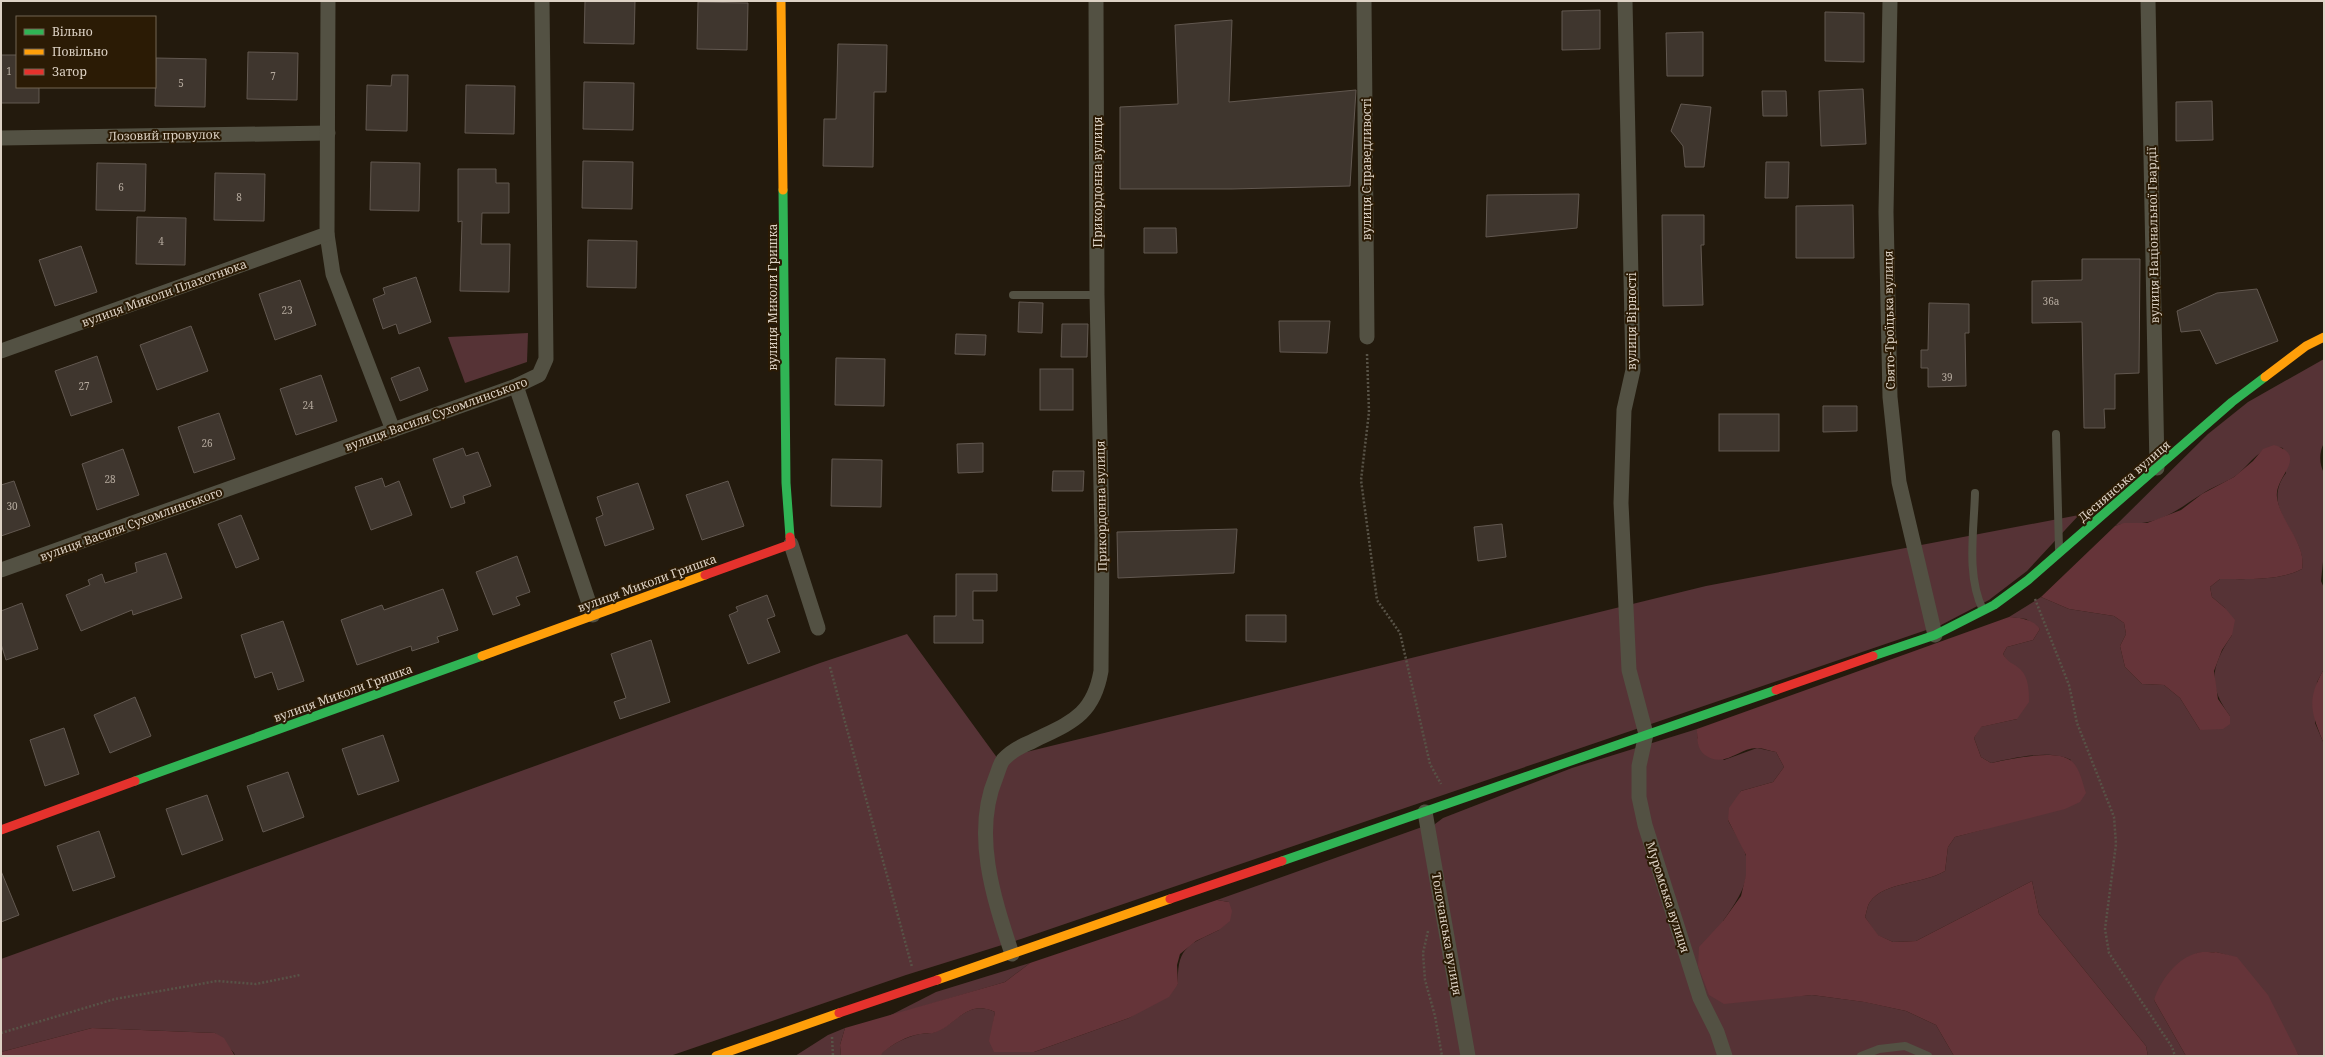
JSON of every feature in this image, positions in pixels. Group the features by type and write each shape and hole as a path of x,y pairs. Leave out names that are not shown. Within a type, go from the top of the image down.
{"street":[{"path":"328,1 328,234 333,274 393,430"},
{"name":"вулиця Василя Сухомлинського","path":"1,570 516,386 539,375 546,359 542,1"},
{"name":"вулиця Миколи Гришка","path":"1,830 792,544 786,483 781,1"},
{"name":"Прикордонна вулиця","path":"1012,954 993,895 986,846 988,795 1002,761 1019,748 1072,722 1085,709 1097,691 1101,671 1102,536 1097,295 1096,1"},
{"name":"вулиця Справедливості","path":"1364,1 1367,337"},
{"name":"вулиця Вірності","path":"1625,1 1633,370 1624,410 1621,503 1629,670 1646,734"},
{"name":"Свято-Троїцька вулиця","path":"1890,1 1886,212 1890,396 1899,482 1935,635"},
{"name":"вулиця Національної Гвардії","path":"2148,1 2157,468"},
{"name":"Лозовий провулок","path":"1,138 328,133"},
{"name":"вулиця Миколи Плахотнюка","path":"1,351 328,234"},
{"name":"Деснянська вулиця","path":"716,1056 1935,635 1994,605 2028,580 2232,402 2306,346 2324,337"},
{"path":"516,386 593,615"},
{"path":"792,544 818,628"},
{"name":"Муромська вулиця","path":"1646,734 1639,766 1639,797 1646,826 1700,998 1717,1032 1725,1056"},
{"name":"Толочанська вулиця","path":"1425,812 1468,1056"}],"lane":[{"path":"1013,295 1097,295"},
{"path":"2056,434 2060,553"},
{"path":"1975,493 1972,569 1975,595 1983,611"},
{"path":"1861,1056 1880,1049 1905,1046 1928,1056"}],"path":[{"path":"1367,337 1369,412 1362,480 1377,600 1400,633 1430,764 1451,803"},
{"path":"2028,580 2069,685 2077,723 2114,817 2116,844 2105,929 2110,953 2172,1048 2175,1056"},
{"path":"830,667 917,987"},
{"path":"1429,930 1423,953 1425,980 1435,1016 1442,1056"},
{"path":"1,1033 115,999 217,981 256,984 300,975"}],"shaded area":[{"path":"528,333 527,362 465,383 448,337"},
{"path":"2324,359 2324,443 2320,458 2324,473 2324,552 2321,581 2324,588 2324,669 2317,682 2315,723 2324,744 2324,1056 2299,1056 2237,958 2216,952 2197,953 2154,1000 2186,1056 2148,1056 2146,1046 2039,914 2032,881 1916,941 1893,942 1877,935 1865,917 1869,904 1876,895 1894,887 1926,879 1945,871 1948,847 1955,837 1985,829 2071,760 2053,755 2043,755 2021,757 1991,763 1981,757 1974,738 1980,727 2017,719 2008,663 2003,654 2007,647 2033,640 2040,629 2026,619 2009,617 2041,597 2069,609 2114,616 2124,623 2126,634 2120,646 2125,667 2142,684 2164,685 2180,698 2200,730 2230,716 2218,695 2214,676 2220,656 2232,635 2225,608 2212,597 2210,587 2220,579 2251,579 2283,576 2302,569 2302,557 2298,545 2280,511 2278,499 2279,486 2286,473 2283,448 2268,448 2262,451 2234,477 2210,489 2176,511 2156,520 2144,523 2115,526 2208,434 2248,402"},
{"path":"2274,445 2284,450 2289,455 2290,461 2288,468 2277,489 2277,497 2283,515 2301,551 2302,569 2284,576 2252,579 2220,579 2210,587 2212,597 2225,608 2235,620 2232,635 2222,650 2214,671 2218,699 2230,716 2230,724 2223,729 2200,730 2180,698 2164,685 2142,684 2125,667 2120,646 2126,634 2124,623 2114,616 2069,609 2041,597 2115,526 2124,523 2147,523 2181,510 2202,494 2234,477 2253,461 2263,449"},
{"path":"2079,515 2027,571 1989,600 1941,625 1021,939 906,975 670,1056 235,1056 234,1053 215,1033 92,1028 1,1052 1,959 820,663 907,634 998,759 1706,586"},
{"path":"2009,617 2034,623 2040,629 2033,640 2007,647 2003,654 2023,672 2028,685 2029,702 2017,719 1981,727 1974,738 1981,757 1991,763 2009,759 2043,755 2063,757 2070,760 2076,767 2086,793 2080,802 2065,809 1955,837 1948,847 1945,871 1926,879 1894,887 1876,895 1868,905 1865,917 1878,935 1893,942 1916,941 2032,881 2039,914 2146,1046 2148,1056 1954,1056 1936,1025 1906,1011 1864,1002 1812,995 1724,1004 1709,995 1698,966 1699,947 1723,921 1741,896 1746,875 1746,855 1728,820 1729,808 1741,791 1773,782 1784,767 1776,752 1759,748 1750,749 1725,759 1712,759 1700,750 1697,729"},
{"path":"2324,669 2324,744 2316,723 2312,706 2315,689"},
{"path":"1697,729 1697,738 1724,760 1757,748 1776,752 1784,767 1773,782 1741,791 1728,820 1745,851 1747,865 1745,883 1742,891 1723,921 1772,998 1812,995 1865,1002 1906,1011 1936,1025 1954,1056 1473,1056 1432,835 1435,824 1443,818 1572,768"},
{"path":"1422,827 1462,1056 881,1056 881,1053 899,1041 915,1035 935,1032 963,1014 977,1009 985,1009 995,1012 993,1026 1034,1052 1129,1018 1178,984 1180,962 1186,949 1192,944 1219,930 1229,902 1217,900"},
{"path":"1217,900 1229,902 1232,911 1230,921 1219,930 1196,941 1180,954 1177,965 1178,984 1169,997 1129,1018 1034,1052 994,1052 989,1041 995,1012 985,1009 976,1009 962,1015 941,1030 933,1033 915,1035 900,1041 882,1053 881,1056 841,1056 840,1045 845,1028 1005,982 1030,963"},
{"path":"2199,952 2216,952 2237,957 2268,995 2299,1056 2186,1056 2154,1000 2160,985 2176,965"},
{"path":"1030,963 1005,982 887,1017 936,992"},
{"path":"92,1028 215,1033 224,1038 235,1056 1,1056 1,1052"},
{"path":"845,1028 840,1045 841,1056 795,1056 828,1035"}],"building":[{"path":"585,1 635,1 634,44 584,43"},
{"path":"698,2 748,3 747,50 697,49"},
{"path":"1600,10 1600,49 1562,50 1562,11"},
{"path":"1825,12 1864,13 1864,62 1825,61"},
{"path":"1232,20 1229,102 1356,90 1350,186 1232,189 1120,189 1120,107 1178,104 1175,25"},
{"path":"1703,32 1703,76 1667,76 1666,33"},
{"path":"838,44 887,45 886,92 874,92 873,167 823,166 824,119 836,119"},
{"path":"248,52 298,53 297,100 247,99"},
{"path":"1,55 16,55 16,88 39,88 39,103 1,103"},
{"path":"156,58 206,59 205,107 155,106"},
{"path":"392,75 408,75 407,131 366,130 367,85 391,86"},
{"path":"584,82 634,83 633,130 583,129"},
{"path":"466,85 515,86 514,134 465,133"},
{"path":"1863,89 1866,144 1821,146 1819,91"},
{"path":"1762,91 1786,91 1787,116 1763,116"},
{"path":"2212,101 2213,140 2176,141 2176,102"},
{"path":"1681,104 1711,107 1704,167 1685,167 1683,146 1671,131"},
{"path":"583,161 633,162 632,209 582,208"},
{"path":"371,162 420,163 419,211 370,210"},
{"path":"1766,162 1789,162 1788,198 1765,198"},
{"path":"97,163 146,164 145,211 96,210"},
{"path":"458,169 496,169 496,183 509,183 509,213 482,213 481,244 510,244 509,292 460,291 462,221 458,222"},
{"path":"215,173 265,174 264,221 214,220"},
{"path":"1579,194 1577,228 1486,237 1487,195"},
{"path":"1853,205 1854,258 1796,258 1796,206"},
{"path":"1662,215 1704,215 1704,245 1701,245 1703,305 1663,306"},
{"path":"137,217 186,218 185,265 136,264"},
{"path":"1144,228 1176,228 1177,253 1144,253"},
{"path":"588,240 637,241 636,288 587,287"},
{"path":"81,246 97,292 55,306 39,260"},
{"path":"2082,259 2140,259 2139,373 2115,374 2115,409 2104,409 2105,428 2084,428 2082,322 2032,323 2032,281 2082,280"},
{"path":"416,277 431,322 399,334 396,324 383,329 373,299 385,294 383,288"},
{"path":"300,280 316,325 275,340 259,294"},
{"path":"2257,289 2278,341 2216,364 2200,330 2181,332 2177,311 2217,293"},
{"path":"1019,302 1043,303 1042,333 1018,332"},
{"path":"1929,303 1969,304 1969,333 1965,333 1966,386 1928,387 1928,368 1921,368 1921,350 1928,350"},
{"path":"1279,321 1330,321 1327,353 1280,352"},
{"path":"1062,324 1088,324 1087,357 1061,357"},
{"path":"191,326 208,371 157,390 140,345"},
{"path":"956,334 986,335 985,355 955,354"},
{"path":"97,356 112,402 71,416 55,371"},
{"path":"836,358 885,359 884,406 835,405"},
{"path":"419,367 428,390 400,401 391,378"},
{"path":"1040,369 1073,369 1073,410 1040,410"},
{"path":"321,375 337,421 296,435 280,389"},
{"path":"1823,406 1857,406 1857,431 1823,432"},
{"path":"219,413 235,459 194,473 178,427"},
{"path":"1719,414 1779,414 1779,451 1719,451"},
{"path":"983,443 983,472 958,473 957,444"},
{"path":"463,448 466,456 478,452 491,486 463,496 465,503 451,508 433,459"},
{"path":"123,449 139,495 97,510 82,464"},
{"path":"832,459 882,460 881,507 831,506"},
{"path":"1053,471 1084,471 1083,491 1052,491"},
{"path":"382,478 385,487 399,481 412,515 371,530 355,487"},
{"path":"14,481 30,526 1,536 1,485"},
{"path":"728,481 744,526 702,540 686,495"},
{"path":"638,483 654,529 605,546 596,518 603,515 597,497"},
{"path":"241,515 259,559 236,568 218,524"},
{"path":"1502,524 1506,557 1478,561 1474,527"},
{"path":"1237,529 1234,573 1118,578 1117,532"},
{"path":"166,553 182,598 133,615 132,610 81,631 66,595 90,585 88,580 102,574 105,583 137,572 135,563"},
{"path":"517,556 530,592 516,597 520,605 493,615 476,572"},
{"path":"956,574 997,574 997,591 973,591 973,620 983,620 983,643 934,643 934,616 956,616"},
{"path":"443,589 458,630 437,637 439,642 412,651 411,646 357,665 341,620 382,605 384,610"},
{"path":"767,595 775,616 767,619 780,652 748,664 729,615 738,611 736,607"},
{"path":"22,603 38,649 6,660 1,644 1,611"},
{"path":"1246,615 1286,615 1286,642 1246,641"},
{"path":"283,621 304,681 278,690 272,672 255,678 241,635"},
{"path":"651,640 670,702 620,719 614,702 626,698 611,654"},
{"path":"135,697 151,736 110,753 94,715"},
{"path":"64,728 79,774 45,786 30,740"},
{"path":"383,735 399,781 358,795 342,749"},
{"path":"288,772 304,817 263,832 247,786"},
{"path":"207,795 223,840 182,855 166,809"},
{"path":"99,831 115,877 73,891 57,846"},
{"path":"1,871 19,915 1,922"}],"traffic: fast":[{"path":"783,190 786,483 790,537"},
{"path":"1873,656 1935,635 1994,605 2028,580 2232,402 2265,377"},
{"path":"135,781 482,656"},
{"path":"1282,861 1776,690"}],"traffic: slow":[{"path":"781,1 783,190"},
{"path":"2265,377 2306,346 2324,337"},
{"path":"482,656 705,575"},
{"path":"937,980 1170,899"},
{"path":"716,1056 839,1013"}],"traffic: jam":[{"path":"705,575 791,544 790,537"},
{"path":"1776,690 1873,656"},
{"path":"1,830 135,781"},
{"path":"1170,899 1282,861"},
{"path":"839,1013 937,980"}]}
